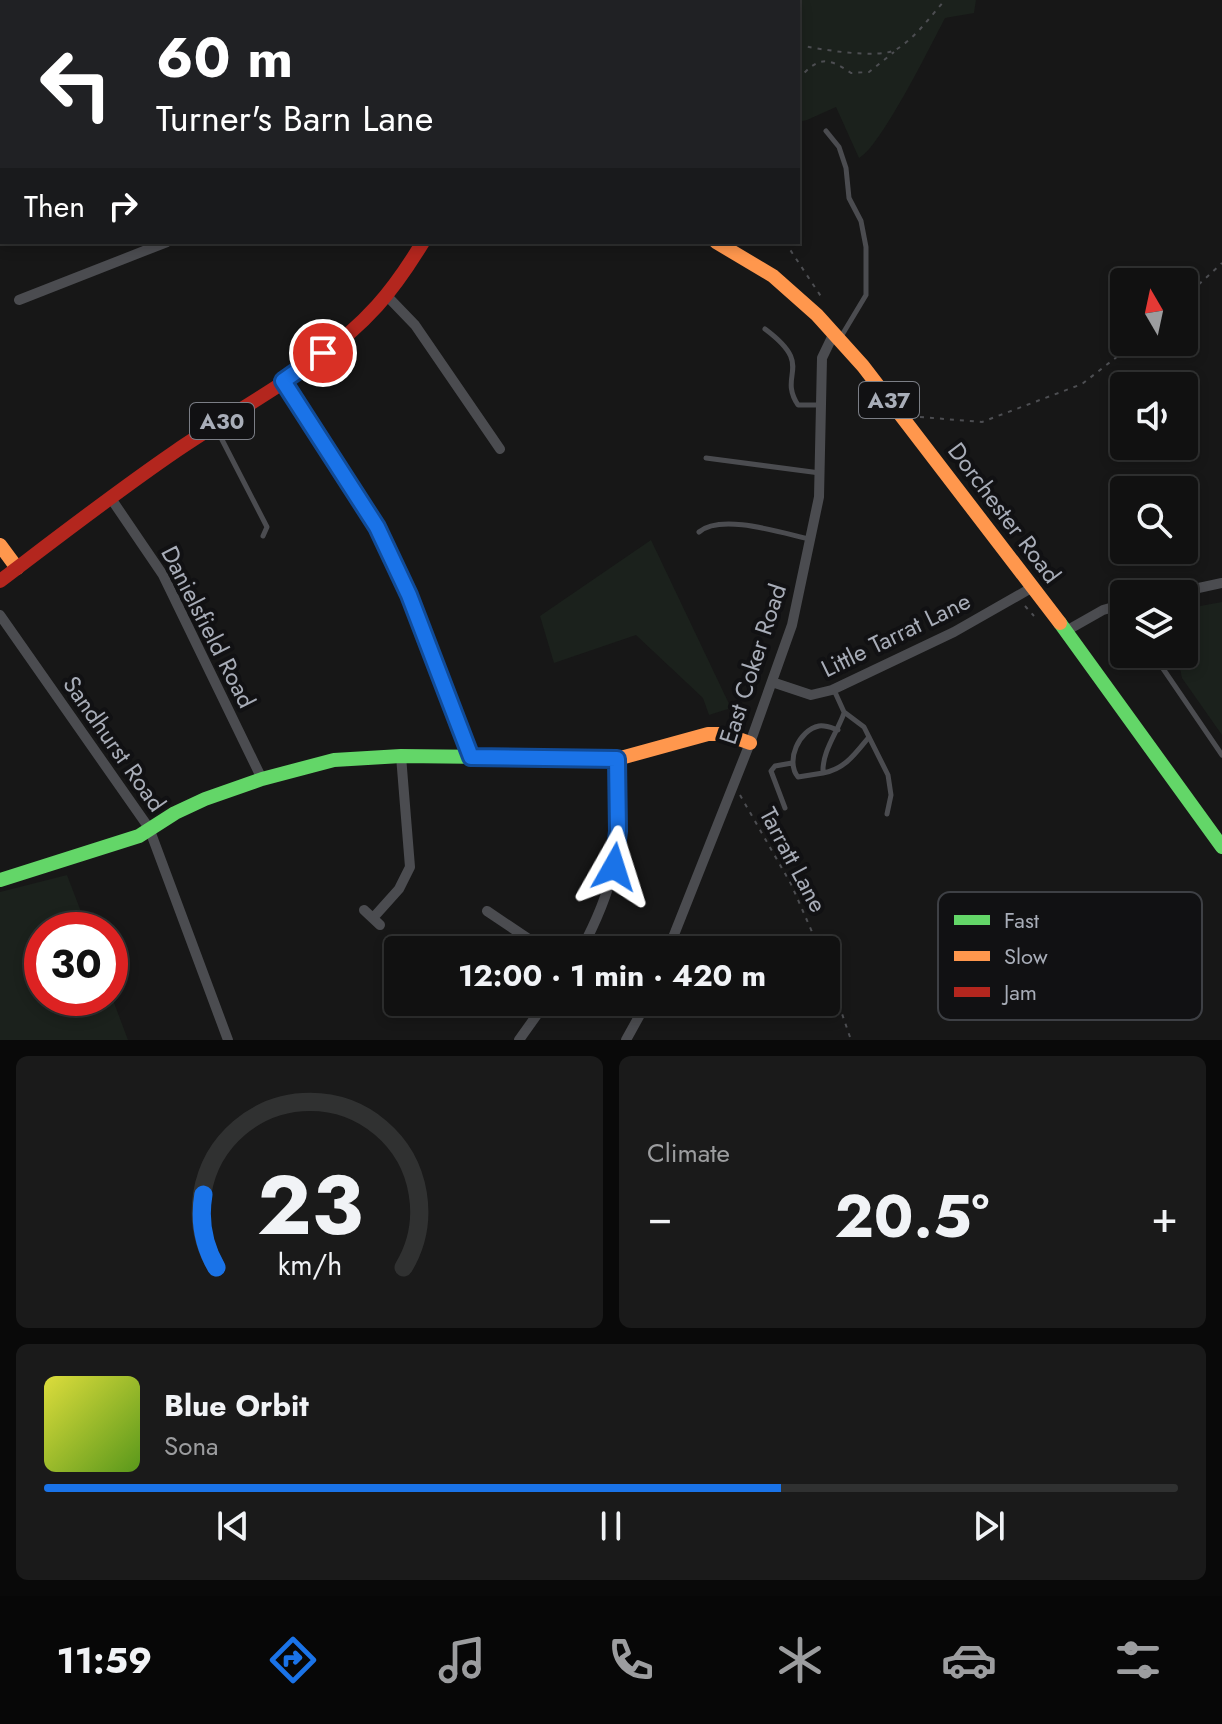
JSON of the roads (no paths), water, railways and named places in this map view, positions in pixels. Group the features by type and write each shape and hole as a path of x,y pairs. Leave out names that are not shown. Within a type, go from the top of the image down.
{"main road":[{"name":"A30","path":"0,581 110,497 346,336 388,297 422,244"},
{"name":"Dorchester Road","path":"719,244 773,276 836,336 877,384 1146,738 1222,847"},
{"path":"0,545 17,568"},
{"path":"0,880 139,836 175,813 205,799 262,779 334,760 401,756 617,759 708,734 725,734 750,743"}],"street":[{"path":"19,300 162,244"},
{"path":"388,297 409,317 500,449"},
{"name":"East Coker Road","path":"674,936 750,743 792,625 819,497 822,358 836,336"},
{"path":"283,381 377,527 409,595 471,757"},
{"name":"Danielsfield Road","path":"110,497 163,575 262,779"},
{"path":"1198,588 1222,583"},
{"name":"Little Tarrat Lane","path":"772,682 811,695 834,689 954,632 1033,587"},
{"path":"1066,631 1090,616 1110,611"},
{"name":"Sandhurst Road","path":"0,615 149,828 228,1040"},
{"path":"372,917 399,889 410,867 401,756"},
{"path":"588,936 614,867 618,831 617,759"},
{"path":"487,911 524,936"},
{"path":"519,1040 536,1016"},
{"path":"626,1040 639,1016"}],"lane":[{"path":"826,131 839,147 846,168 849,198 861,221 866,247 866,295 855,317 836,336"},
{"path":"765,329 783,343 793,356 792,395 798,405 821,405"},
{"path":"214,426 267,527 263,536"},
{"path":"706,458 820,473"},
{"path":"699,532 707,525 718,523 773,530 810,539"},
{"path":"1163,668 1222,755"},
{"path":"834,689 844,712 860,723 869,737 888,775 891,795 887,814"},
{"path":"823,773 825,754 844,712"},
{"path":"838,730 822,725 810,731 795,749 792,763 798,777 836,771 851,759 869,737"},
{"path":"785,808 771,771 775,766 792,763"}]}
